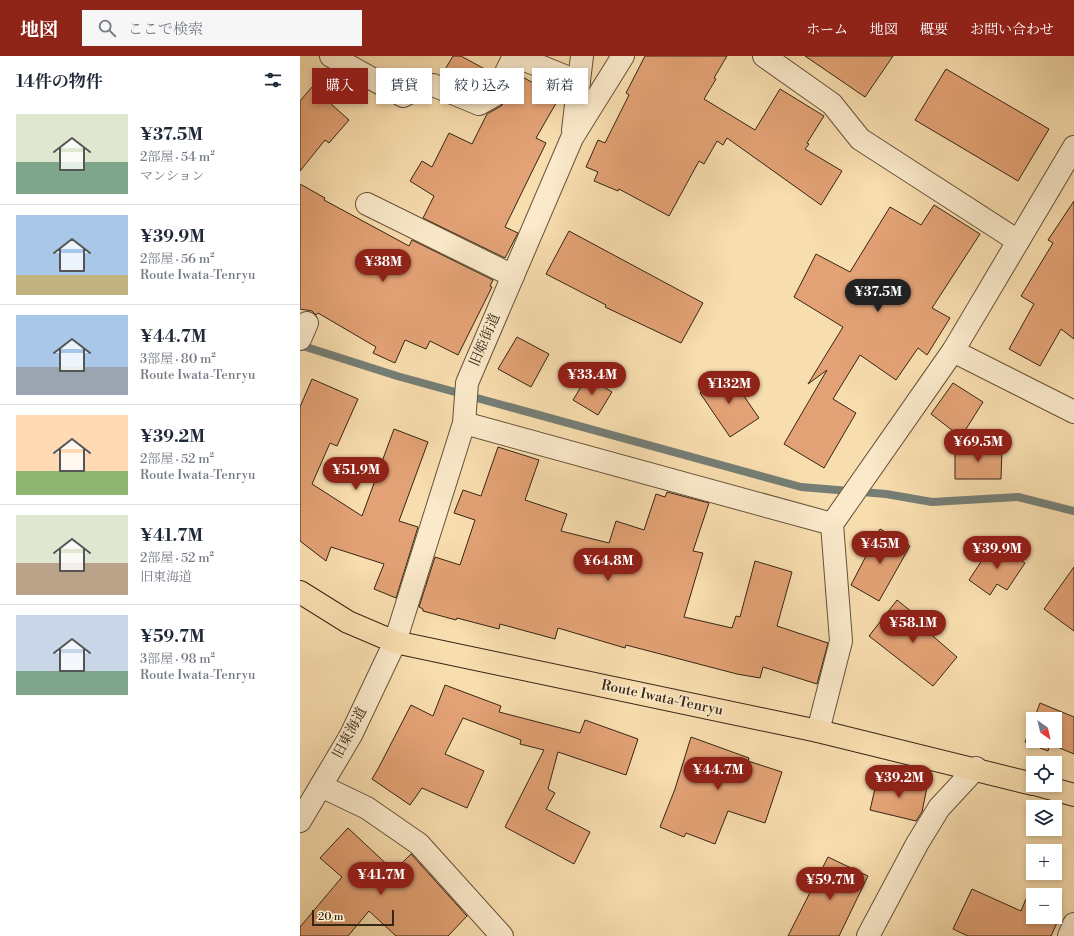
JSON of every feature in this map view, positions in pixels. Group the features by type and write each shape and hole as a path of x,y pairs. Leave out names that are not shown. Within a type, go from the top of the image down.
{"main road":[{"name":"Route Iwata-Tenryu","path":"300,592 348,622 395,642 818,731 976,768 1026,782"},
{"path":"1062,792 1074,795"}],"street":[{"path":"331,56 403,96 419,88 433,85 479,104 495,95 515,56 545,68"},
{"path":"581,68 582,56"},
{"name":"旧姫街道","path":"395,642 464,423 467,382 572,138 623,56"},
{"path":"764,56 832,104 860,140 1018,241"},
{"path":"572,138 576,104"},
{"path":"818,731 841,641 832,524 953,351 1074,147"},
{"path":"367,204 513,276"},
{"path":"953,351 1074,412"},
{"path":"464,423 832,524"},
{"name":"旧東海道","path":"300,822 351,735 395,642"},
{"path":"868,936 917,844 939,808 976,768"},
{"path":"321,786 367,808 419,844 502,936"},
{"path":"1069,936 1074,924"}],"building":[{"path":"453,56 461,56 483,68 446,68"},
{"path":"645,56 727,56 704,99 755,130 780,89 824,116 807,143 809,144 805,149 842,171 821,205 727,138 723,145 717,141 704,164 699,161 669,216 619,189 618,191 594,181 598,172 586,167 598,140 605,143 629,95 626,93"},
{"path":"805,56 893,56 865,97"},
{"path":"946,69 1049,129 1018,181 915,120"},
{"path":"524,78 532,82 532,104 556,104 536,138 546,143 505,227 518,233 505,258 423,218 434,196 410,181 422,161 432,167 449,133 472,144 487,114 503,104 524,104"},
{"path":"312,87 312,104 331,104 349,120 329,143 325,140 300,171 300,101"},
{"path":"300,184 325,198 324,200 409,246 412,240 493,280 490,286 492,287 458,355 430,341 426,349 405,340 395,363 373,353 376,347 318,313 316,315 312,311 300,309"},
{"path":"1074,201 1074,339 1061,329 1040,366 1009,349 1034,304 1021,296 1053,243 1048,240"},
{"path":"934,205 980,234 932,308 950,318 927,355 918,348 896,380 860,355 833,399 856,413 824,468 784,444 827,370 808,384 843,327 794,297 816,254 850,272 890,207 921,225"},
{"path":"569,231 703,303 681,343 605,307 606,305 546,274"},
{"path":"517,337 549,354 531,387 498,369"},
{"path":"728,373 759,418 730,437 700,393"},
{"path":"587,377 612,392 598,415 573,400"},
{"path":"312,379 358,399 337,446 330,443 312,484 362,516 394,429 428,442 399,521 418,527 396,598 374,589 384,564 331,547 326,561 300,541 300,407"},
{"path":"953,383 983,402 961,437 931,414"},
{"path":"498,447 539,460 525,500 567,514 561,531 609,543 616,521 644,530 656,494 665,497 667,492 709,503 693,551 703,553 684,617 732,628 736,616 740,617 755,561 792,572 777,626 828,643 817,684 763,667 760,678 737,674 626,645 625,648 558,628 555,639 500,624 499,629 423,611 423,609 419,607 435,557 460,565 475,520 454,513 463,490 481,496"},
{"path":"955,447 1002,448 1001,479 955,479"},
{"path":"880,529 910,546 879,601 851,585"},
{"path":"994,542 1025,563 1007,590 997,584 990,595 969,580"},
{"path":"1074,567 1074,631 1044,609"},
{"path":"897,600 922,620 919,624 957,657 933,686 869,636"},
{"path":"445,685 501,706 499,712 580,733 585,720 638,739 626,775 558,752 548,789 555,793 546,809 590,832 574,864 505,827 544,750 520,744 521,740 463,718 445,754 484,771 467,808 422,788 410,805 372,779 411,705 433,716"},
{"path":"1040,703 1062,712 1037,712"},
{"path":"1062,712 1074,717 1074,754 1060,748 1062,748"},
{"path":"691,737 749,758 748,761 782,772 765,823 728,811 715,844 686,833 684,837 660,827 675,789"},
{"path":"1040,748 1049,748 1048,751"},
{"path":"878,776 927,787 922,812 916,821 870,810"},
{"path":"348,828 394,871 411,854 467,916 448,936 396,936 369,911 348,936 300,936 300,927 342,877 320,858"},
{"path":"828,857 868,876 839,936 788,936"},
{"path":"972,889 1021,911 1026,899 1026,924 1056,924 1051,936 968,936 953,929"}],"waterway":[{"path":"300,345 397,376 801,487 886,494 932,502 1018,497 1074,511"}]}
